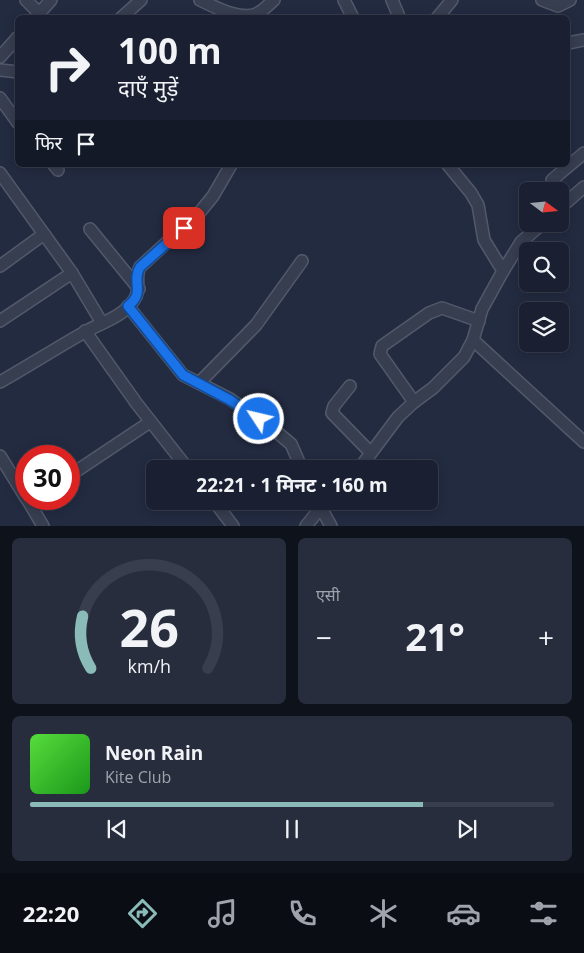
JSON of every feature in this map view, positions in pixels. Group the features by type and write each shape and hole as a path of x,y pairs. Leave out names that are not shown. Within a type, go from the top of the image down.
{"street":[{"path":"26,0 37,15 51,0"},
{"path":"125,15 141,0"},
{"path":"200,0 240,15"},
{"path":"253,15 260,12 274,0"},
{"path":"344,0 352,15"},
{"path":"392,0 398,14"},
{"path":"440,15 452,0"},
{"path":"542,0 558,6 570,0"},
{"path":"0,57 15,40"},
{"path":"570,43 584,40"},
{"path":"0,70 15,72"},
{"path":"0,98 15,118"},
{"path":"570,164 584,152"},
{"path":"0,382 85,331 102,323 133,302 139,289 138,271 140,267 200,212 213,196 230,167"},
{"path":"450,167 471,193 478,205 484,240 503,271"},
{"path":"552,180 567,167"},
{"path":"0,173 72,273 102,323"},
{"path":"569,200 584,187"},
{"path":"90,229 139,289"},
{"path":"366,460 383,434 414,402 433,388 457,365 473,340 482,309 503,271 521,242 533,232"},
{"path":"0,266 44,234"},
{"path":"199,383 256,325 302,261"},
{"path":"0,321 72,273"},
{"path":"128,306 183,375 230,400 283,437 291,444 298,460"},
{"path":"414,402 380,354 382,346 429,313 442,308 479,321"},
{"path":"85,331 150,422 181,460"},
{"path":"473,340 584,442"},
{"path":"350,386 334,406 332,413 370,453"},
{"path":"80,469 150,422"},
{"path":"0,456 15,478"},
{"path":"35,510 43,526"},
{"path":"221,510 233,526"},
{"path":"306,526 316,510"},
{"path":"324,510 331,526"}],"route":[{"path":"184,228 140,267 137,278 138,295 128,306 183,375 207,386 259,419"}]}
